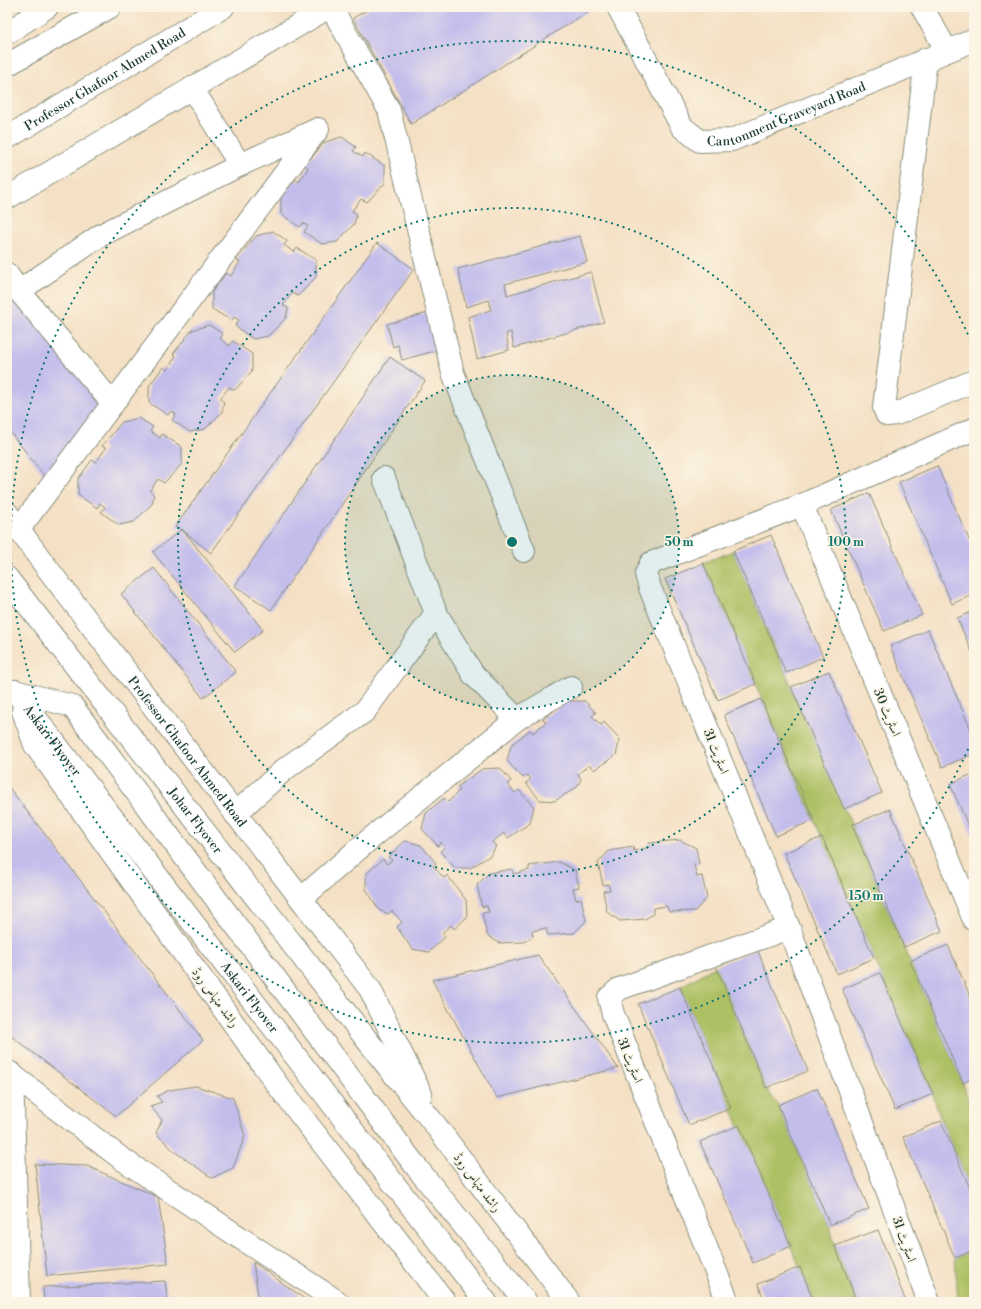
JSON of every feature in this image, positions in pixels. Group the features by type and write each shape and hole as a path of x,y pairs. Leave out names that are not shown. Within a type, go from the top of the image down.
{"street":[{"path":"7,32 47,7"},
{"path":"7,65 110,7"},
{"name":"Professor Ghafoor Ahmed Road","path":"7,138 223,7"},
{"path":"7,198 330,7 389,110 454,373 524,551"},
{"name":"Cantonment Graveyard Road","path":"618,7 682,127 700,141 732,140 974,40"},
{"path":"922,7 947,51"},
{"path":"926,59 884,408 886,415 896,414 974,381"},
{"path":"192,88 240,166"},
{"path":"13,521 113,404 318,129 101,235 19,291"},
{"path":"7,274 19,291 113,404"},
{"path":"802,505 974,429"},
{"path":"384,478 436,613 473,674 517,719"},
{"name":"اسٹریٹ 31","path":"802,505 651,563 646,574 650,588 789,928 929,1302"},
{"name":"اسٹریٹ 30","path":"802,505 974,920"},
{"name":"Professor Ghafoor Ahmed Road","path":"13,521 44,564 370,989 436,1126"},
{"name":"Johar Flyover","path":"7,578 385,1063"},
{"path":"235,814 285,769 365,710 436,613"},
{"path":"11,685 72,706 417,1168 526,1302"},
{"name":"راشد منہاس روڈ","path":"11,685 35,745 279,1087 446,1302"},
{"name":"Askari Flyover","path":"11,685 486,1302"},
{"path":"301,899 364,844 517,719 570,687"},
{"name":"اسٹریٹ 31","path":"728,1302 613,1014 609,998 619,989 789,928"},
{"name":"راشد منہاس روڈ","path":"385,1063 436,1126 568,1302"},
{"path":"9,1072 19,1302"},
{"path":"9,1072 122,1159 338,1302"}],"green space":[{"path":"733,551 963,1083 974,1117 974,1198 941,1121 933,1094 703,563"},
{"path":"716,966 766,1088 778,1105 830,1225 835,1246 857,1302 814,1302 680,987"},
{"path":"974,1250 974,1302 958,1302 955,1258"}],"building":[{"path":"372,7 595,7 411,124 353,18"},
{"path":"342,137 356,147 353,151 363,157 365,153 385,166 385,183 367,202 361,199 352,211 357,214 354,224 337,242 322,244 304,232 308,226 303,223 300,227 281,214 281,198 295,179 299,182 308,168 305,165 325,142"},
{"path":"273,231 287,241 284,245 294,252 297,248 316,260 316,277 298,296 292,293 283,305 288,308 286,318 268,336 253,339 235,326 239,320 234,317 232,321 212,309 212,292 226,273 231,276 240,262 236,260 256,236"},
{"path":"580,236 587,262 505,284 507,295 591,272 604,322 514,348 511,332 506,334 509,350 477,359 468,317 491,310 489,300 466,307 458,269"},
{"path":"377,243 414,269 211,553 180,528 175,527"},
{"path":"7,288 103,404 46,478 7,428"},
{"path":"428,313 438,350 402,360 398,345 393,347 387,324"},
{"path":"209,325 223,334 220,339 230,346 233,341 252,354 252,371 235,390 229,387 220,399 224,402 222,412 205,429 190,432 172,420 176,414 171,411 168,415 149,403 149,386 163,367 167,370 176,356 173,354 192,330"},
{"path":"390,357 425,381 271,610 235,586"},
{"path":"139,418 153,427 150,431 160,438 162,434 182,447 182,464 164,483 158,479 150,491 154,495 152,504 134,522 119,525 101,512 105,507 100,503 97,508 78,495 78,479 92,460 96,462 106,448 102,446 122,422"},
{"path":"937,466 974,551 974,594 952,604 899,482"},
{"path":"869,493 922,615 884,631 831,510"},
{"path":"182,529 263,630 235,652 153,552"},
{"path":"771,535 823,657 786,673 733,551"},
{"path":"703,563 756,684 718,700 665,579"},
{"path":"154,568 236,672 203,698 121,594"},
{"path":"974,611 974,657 957,618"},
{"path":"928,630 974,737 974,754 942,767 890,646"},
{"path":"829,671 882,793 844,809 791,687"},
{"path":"761,699 814,820 776,836 724,715"},
{"path":"567,701 585,701 596,713 592,716 601,725 604,722 620,739 616,755 594,770 589,765 578,774 581,779 577,787 555,801 540,800 526,783 531,779 527,775 523,778 507,761 511,745 530,730 533,733 546,722 543,719"},
{"path":"500,768 511,781 507,784 515,793 519,790 534,807 530,823 508,838 504,833 492,842 496,846 491,855 470,868 455,868 440,851 445,847 441,842 438,846 422,829 426,813 444,798 448,802 460,790 457,787 482,769"},
{"path":"974,773 974,839 950,784"},
{"path":"7,785 203,1040 116,1116 7,1033"},
{"path":"890,809 942,931 904,947 852,825"},
{"path":"822,837 874,958 837,974 784,853"},
{"path":"680,840 696,848 699,864 694,865 697,877 702,876 707,898 695,911 669,912 667,906 653,908 653,914 645,919 620,921 607,912 603,891 610,890 608,884 603,885 598,863 609,851 633,847 634,851 650,847 649,843"},
{"path":"405,841 421,845 436,863 433,866 444,878 447,875 466,900 467,917 454,929 451,925 442,933 445,937 429,952 412,949 397,927 402,922 392,911 388,914 379,910 366,889 366,874 383,859 387,864 392,860 388,857"},
{"path":"559,862 575,870 579,887 573,888 576,900 581,898 586,921 574,933 548,935 546,928 532,931 533,936 524,942 499,943 487,935 482,913 489,912 487,906 482,907 477,885 489,873 512,869 513,874 529,870 529,866"},
{"path":"948,945 974,1005 974,1078 963,1083 910,961"},
{"path":"757,949 808,1071 766,1088 716,966"},
{"path":"538,955 618,1068 497,1098 432,980"},
{"path":"880,973 933,1094 895,1110 842,989"},
{"path":"680,987 731,1108 689,1125 638,1004"},
{"path":"196,1086 233,1098 245,1136 233,1168 212,1178 174,1151 156,1133 162,1120 150,1106 162,1102 157,1096 169,1090"},
{"path":"817,1088 869,1209 830,1225 778,1105"},
{"path":"941,1121 974,1198 974,1250 955,1258 903,1137"},
{"path":"739,1125 791,1246 753,1263 700,1142"},
{"path":"35,1164 87,1166 158,1197 168,1264 47,1276"},
{"path":"878,1230 906,1302 857,1302 835,1246"},
{"path":"253,1262 309,1302 259,1302"},
{"path":"800,1267 814,1302 765,1302 758,1284"},
{"path":"165,1281 168,1302 44,1302 43,1287"}]}
